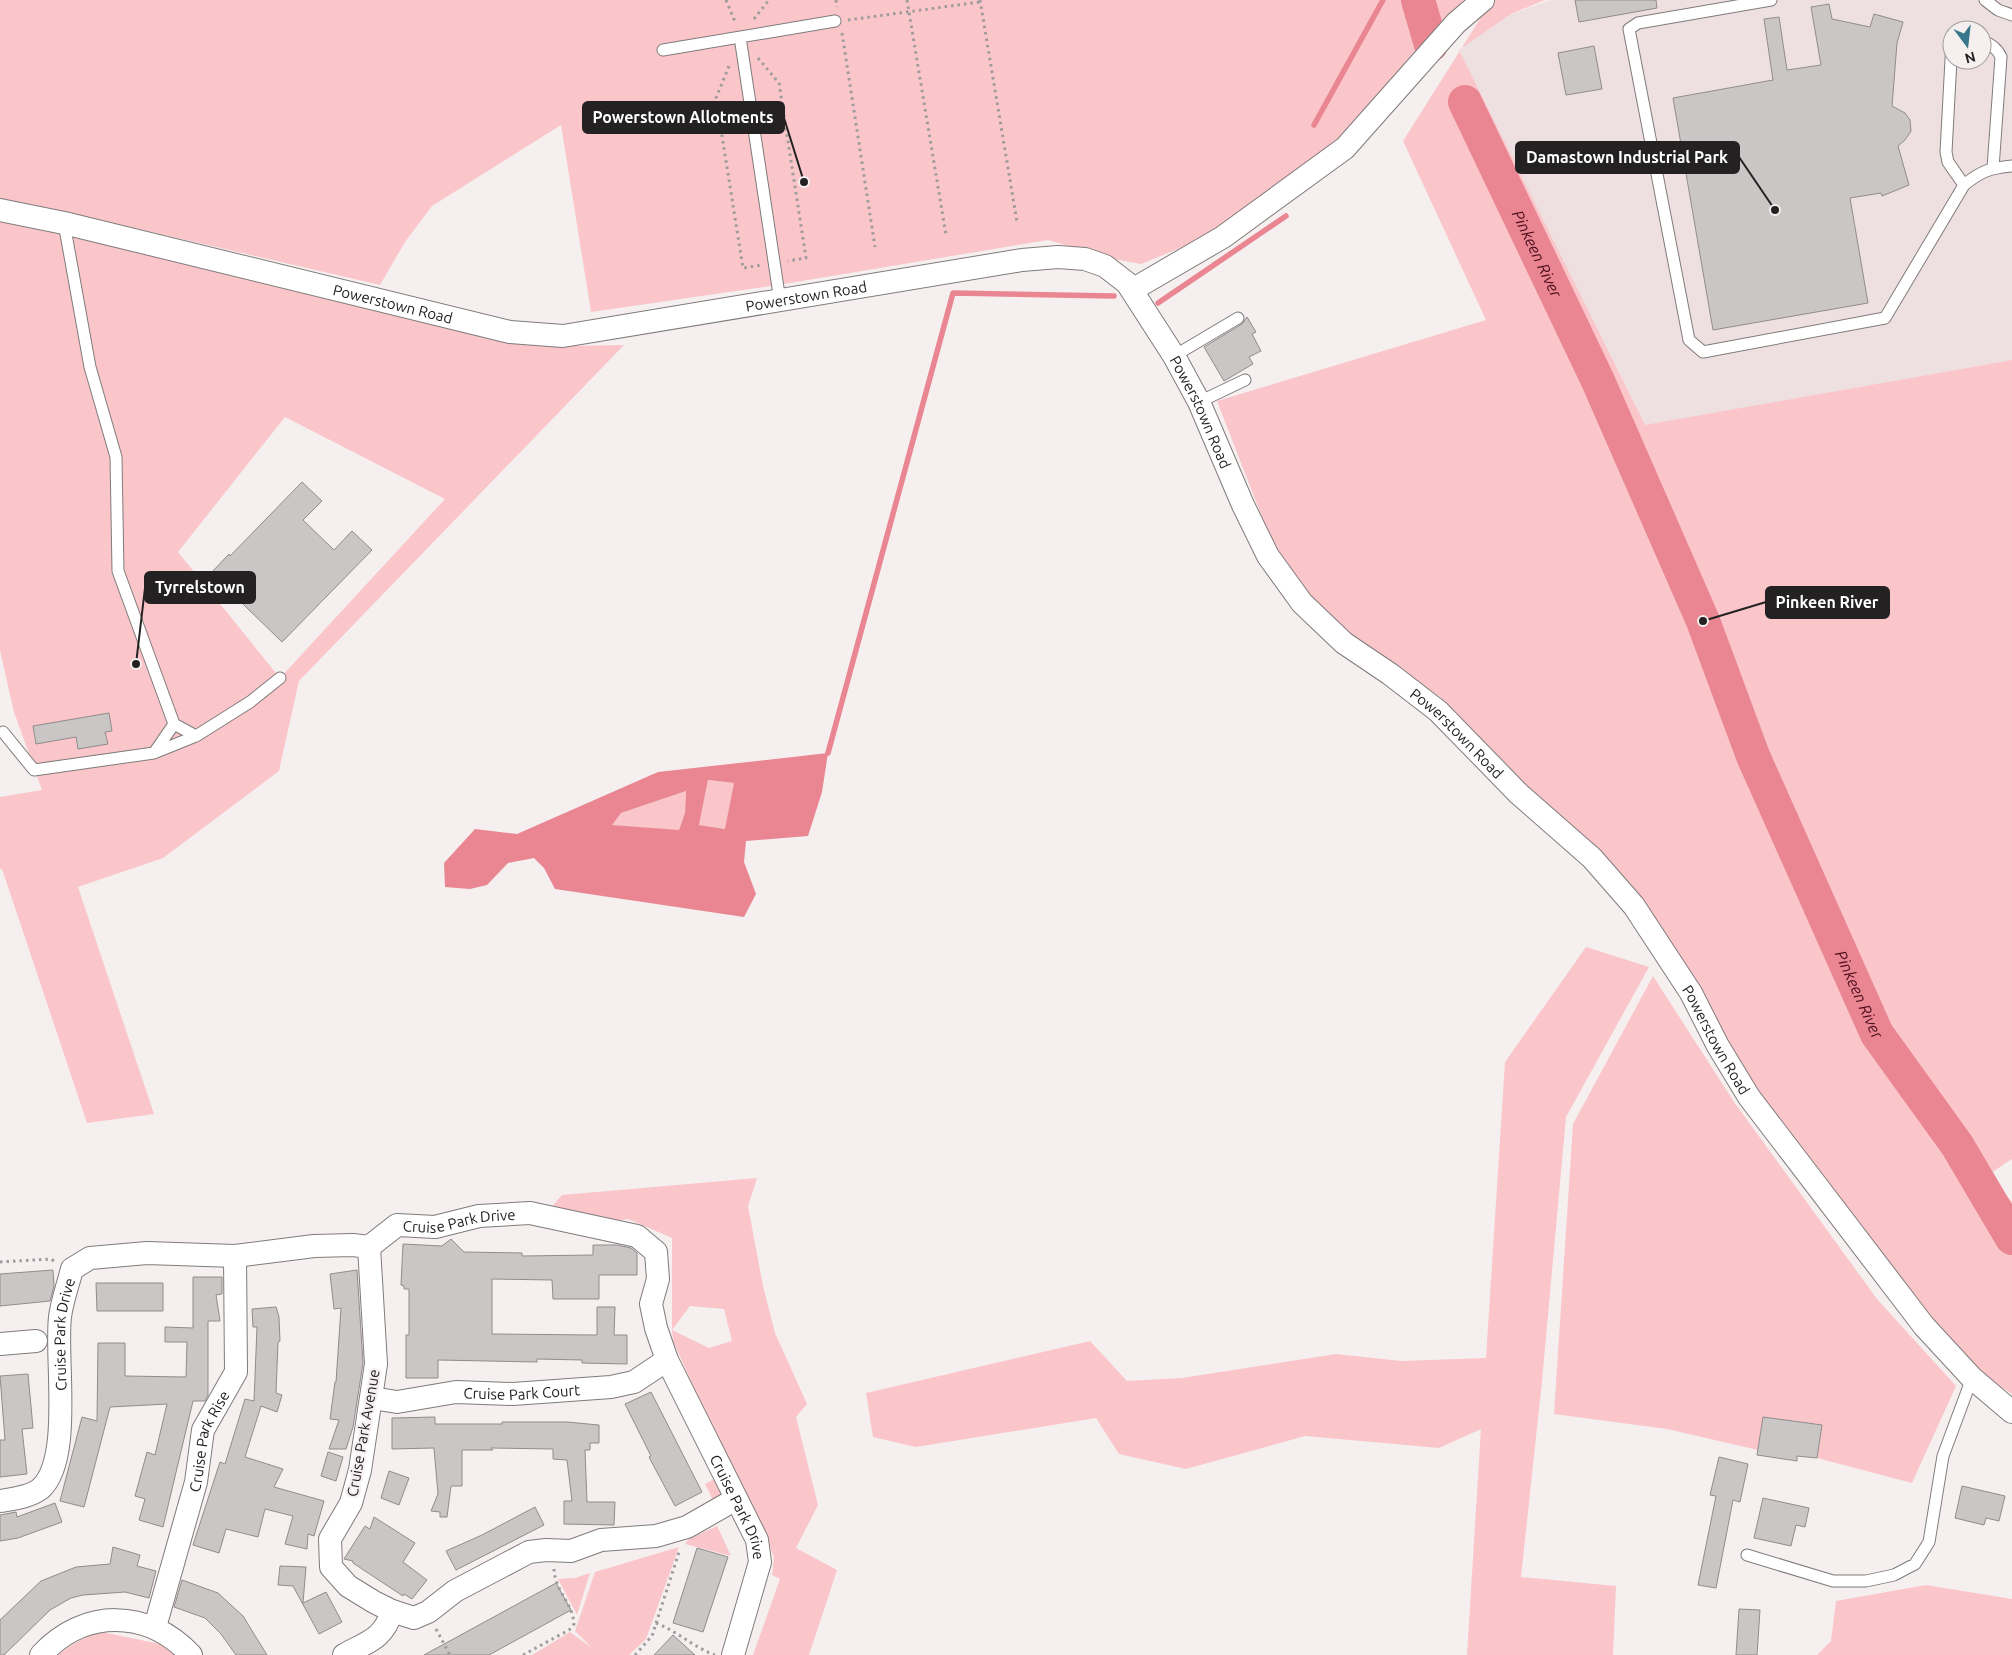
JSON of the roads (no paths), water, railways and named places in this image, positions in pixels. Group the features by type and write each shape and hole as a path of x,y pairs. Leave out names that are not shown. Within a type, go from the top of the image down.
{"street":[{"path":"1132,290 1223,237 1345,148 1456,23 1483,0"},
{"name":"Powerstown Road","path":"0,210 64,223 510,332 563,336 1022,260 1086,259 1105,266 1127,282 1174,356 1199,402 1243,505 1268,556 1302,603 1344,643 1390,674 1438,711 1519,794 1592,858 1634,906 1691,993 1718,1046 1749,1097 1924,1326 1972,1378 2012,1412"},
{"name":"Cruise Park Drive","path":"0,1501 19,1498 40,1489 53,1469 60,1433 60,1318 72,1269 90,1258 147,1253 234,1256 314,1246 353,1245 369,1247 397,1225 435,1226 479,1216 530,1213 637,1236 656,1252 658,1279 651,1304 656,1328 667,1360 757,1540 760,1562 733,1655"},
{"name":"Cruise Park Avenue","path":"369,1247 376,1364 372,1398 360,1470 351,1504 330,1539 331,1567 348,1586 392,1612 414,1618 428,1613 455,1591 528,1552 570,1551 601,1540 656,1536 687,1527 736,1500"},
{"name":"Cruise Park Rise","path":"155,1627 196,1482 203,1430 236,1372 234,1256"},
{"path":"0,1344 36,1341"},
{"name":"Cruise Park Court","path":"372,1398 397,1402 456,1392 513,1394 611,1387 634,1382 667,1360"},
{"path":"344,1655 377,1637 388,1626 392,1612"},
{"path":"40,1655 52,1643 75,1629 94,1622 115,1620 155,1627 180,1644 191,1655"}],"lane":[{"path":"1771,0 1638,22 1629,29 1689,340 1703,352 1885,318 1964,185 1978,174 1993,168 2012,166"},
{"path":"1986,0 1998,10 2012,15"},
{"path":"663,50 837,21"},
{"path":"740,37 780,301"},
{"path":"1992,46 1998,50 2001,57 1993,168"},
{"path":"1950,70 1946,152 1948,162 1964,185"},
{"path":"64,223 90,367 116,457 118,571 174,724 196,736"},
{"path":"1174,356 1238,318"},
{"path":"1199,402 1245,380"},
{"path":"4,732 34,770 154,752 196,736 250,702 280,678"},
{"path":"154,752 174,724"},
{"path":"1747,1555 1833,1581 1866,1581 1894,1575 1914,1564 1929,1542 1943,1456 1972,1378"}],"waterway":[{"path":"1314,125 1383,0"},
{"name":"Pinkeen River","path":"1418,0 1431,45"},
{"name":"Pinkeen River","path":"1465,102 1598,381 1703,621 1753,756 1877,1034 1957,1145 2012,1238"},
{"path":"1158,303 1286,216"},
{"path":"828,753 953,293 1114,296"}],"place":[{"name":"Powerstown Allotments","path":"804,182"},
{"name":"Damastown Industrial Park","path":"1775,210"},
{"name":"Pinkeen River","path":"1703,621"},
{"name":"Tyrrelstown","path":"136,664"}]}
